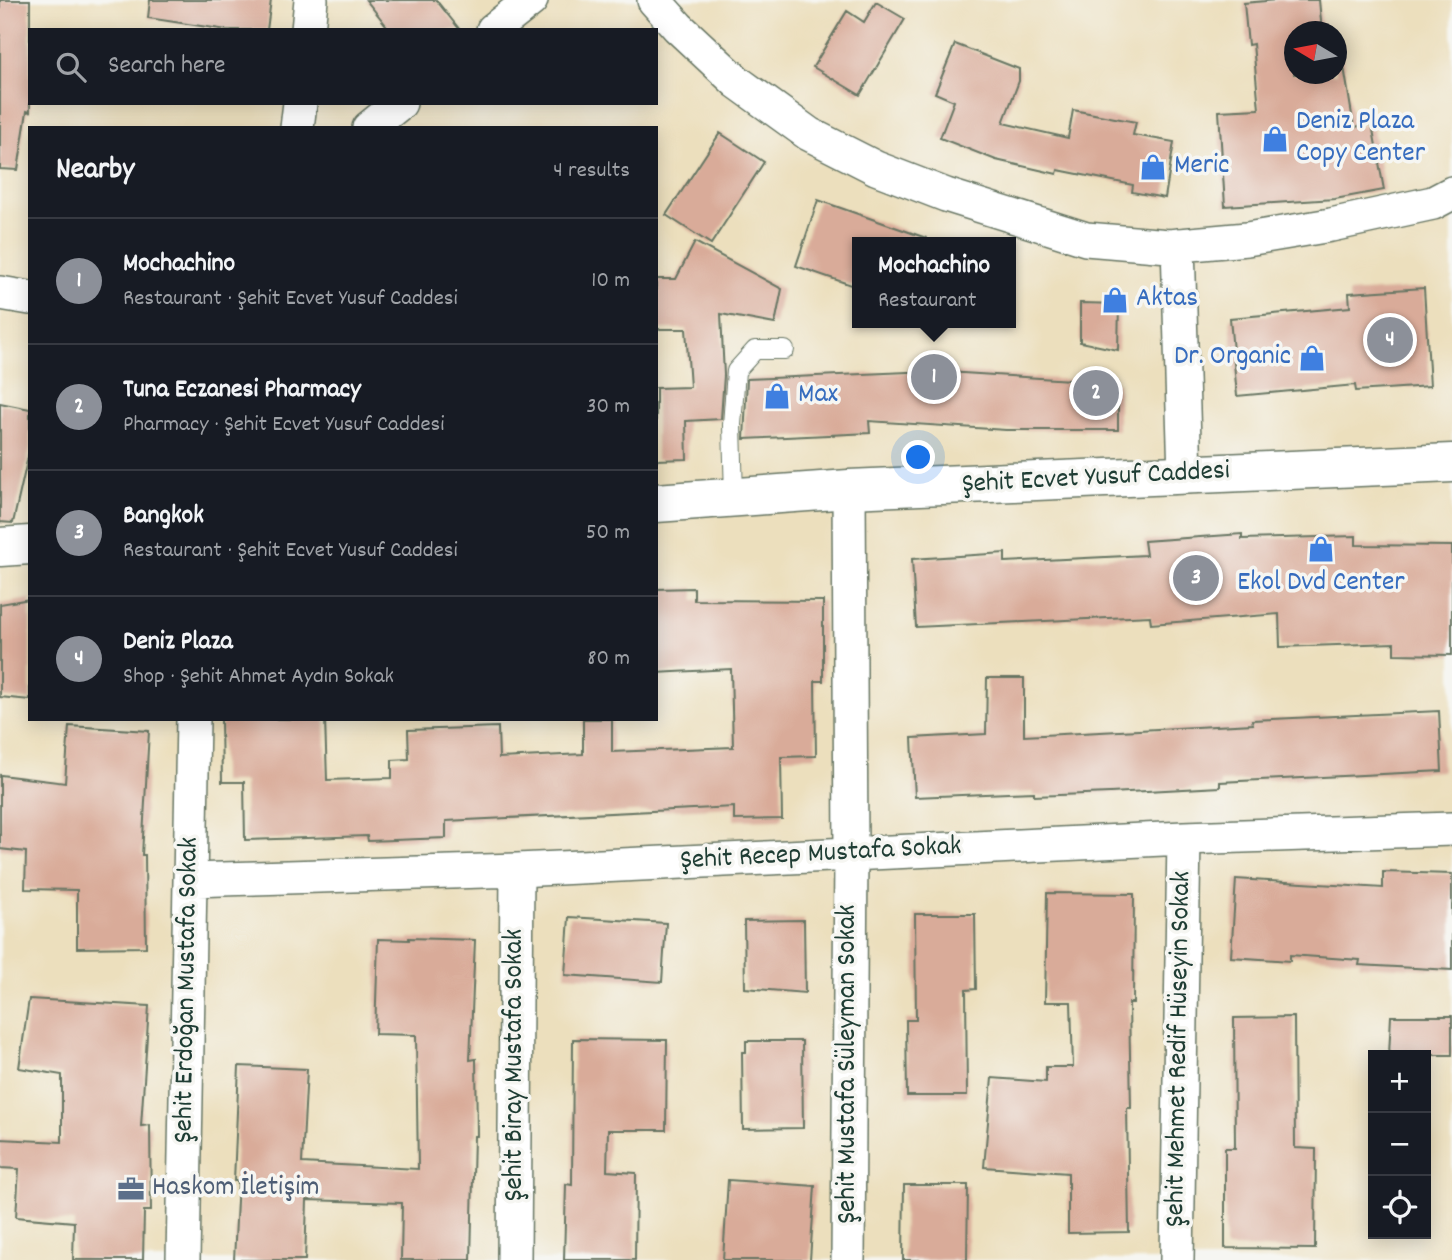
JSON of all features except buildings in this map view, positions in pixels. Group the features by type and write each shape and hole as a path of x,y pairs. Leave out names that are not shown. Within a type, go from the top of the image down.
{"main road":[{"name":"Şehit Ecvet Yusuf Caddesi","path":"658,503 849,489 1452,463"},
{"path":"0,547 28,545"}],"street":[{"path":"308,28 311,0"},
{"path":"496,28 531,0"},
{"path":"654,0 678,27 737,82 809,134 876,168 946,195 1086,239 1178,245 1247,239 1331,225 1433,203 1452,193"},
{"path":"297,126 300,105"},
{"path":"371,126 398,105"},
{"path":"1178,245 1185,475"},
{"path":"0,293 28,298"},
{"name":"Şehit Mustafa Süleyman Sokak","path":"848,1260 851,854 849,489"},
{"name":"Şehit Erdoğan Mustafa Sokak","path":"183,1260 193,721"},
{"name":"Şehit Recep Mustafa Sokak","path":"190,880 517,870 1184,838 1452,829"},
{"name":"Şehit Mehmet Redif Hüseyin Sokak","path":"1177,1260 1184,838"},
{"name":"Şehit Biray Mustafa Sokak","path":"514,1260 517,870"}],"lane":[{"path":"734,497 732,425 736,371 755,350 785,350"}],"place":[{"name":"Deniz Plaza Copy Center","path":"1275,139"},
{"name":"Meric","path":"1153,167"},
{"name":"Aktas","path":"1115,300"},
{"name":"Deniz Plaza","path":"1390,340"},
{"name":"Dr. Organic","path":"1312,358"},
{"name":"Mochachino","path":"934,377"},
{"name":"Tuna Eczanesi Pharmacy","path":"1096,393"},
{"name":"Max","path":"777,396"},
{"name":"Ekol Dvd Center","path":"1321,549"},
{"name":"Bangkok","path":"1196,578"},
{"name":"Haskom İletişim","path":"131,1189"}]}
